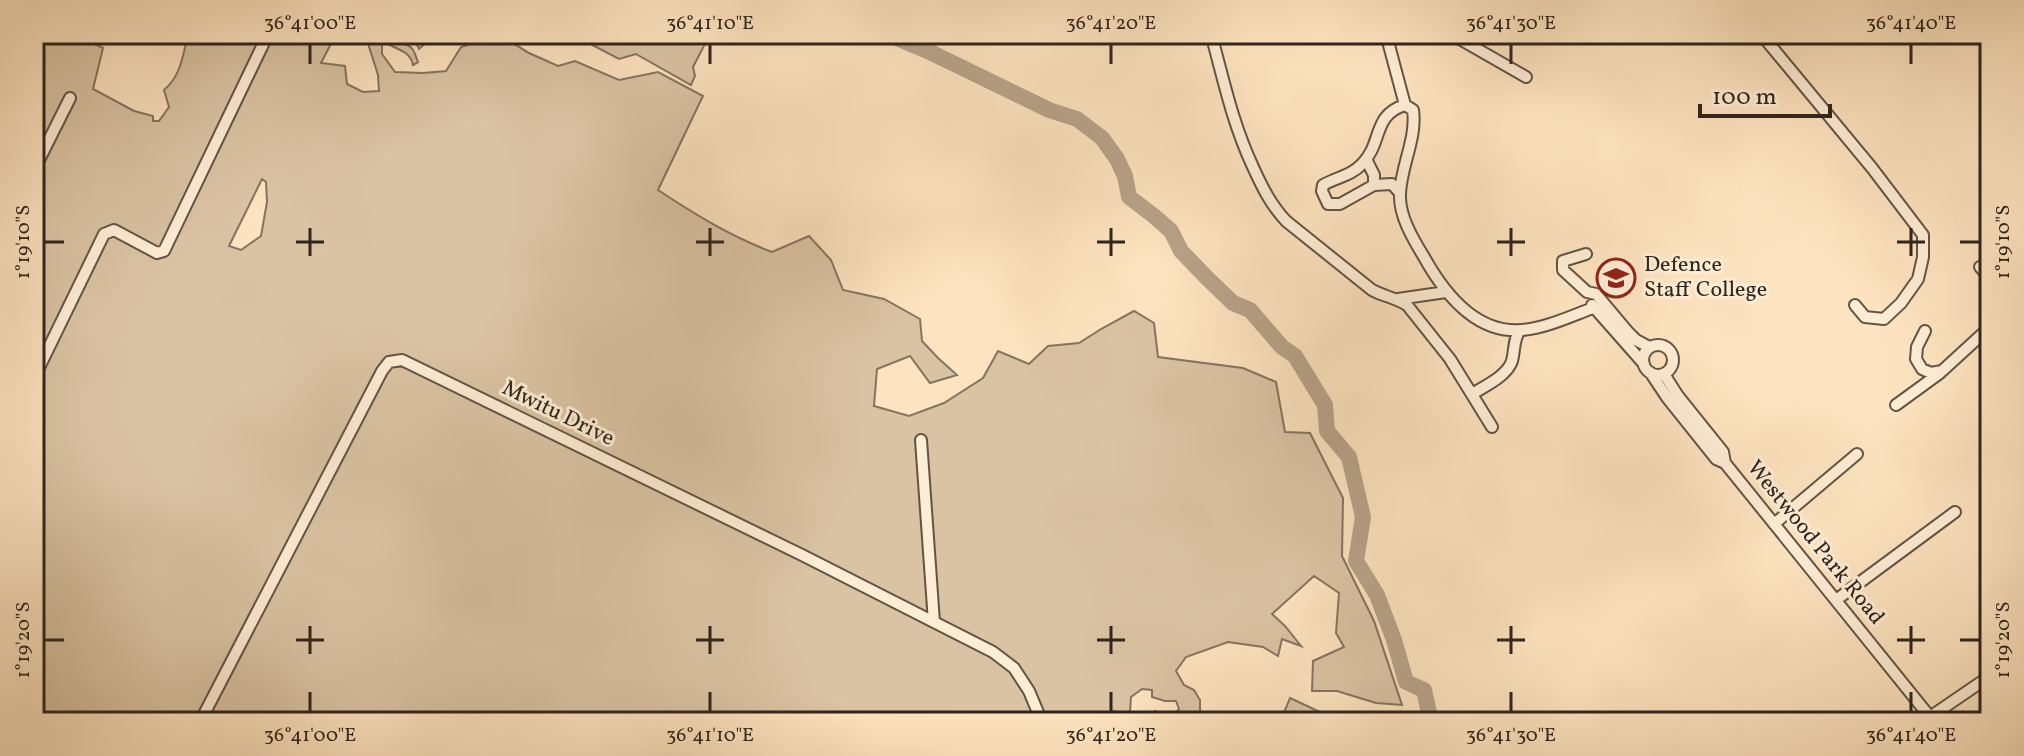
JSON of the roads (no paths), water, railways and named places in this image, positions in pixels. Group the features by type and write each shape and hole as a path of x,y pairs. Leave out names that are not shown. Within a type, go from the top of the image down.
{"street":[{"path":"34,378 104,234 114,230 157,253 164,251 268,34"},
{"path":"1211,34 1241,141 1274,208 1364,284 1381,295 1407,305 1450,359 1492,427"},
{"path":"1386,34 1405,105 1413,110 1415,125 1400,193 1401,208 1413,239 1446,292 1472,316 1498,327 1520,330 1541,326 1593,308 1587,292 1563,270 1563,261 1586,254"},
{"path":"1451,34 1526,77"},
{"path":"1761,34 1863,156 1923,235 1923,257 1918,279 1901,303 1884,319 1865,317 1855,305"},
{"path":"34,170 70,98"},
{"path":"1400,193 1392,184 1374,185 1340,204 1328,204 1322,191 1323,185 1346,177 1363,164 1387,114 1405,105"},
{"path":"1366,159 1374,175 1374,185"},
{"path":"1346,177 1353,195"},
{"path":"1980,267 1990,278"},
{"path":"1398,299 1446,292"},
{"path":"1587,292 1596,294 1636,340 1649,347 1661,345 1672,352 1673,364 1664,374 1655,374 1647,368 1643,356 1649,347"},
{"name":"Westwood Park Road","path":"1593,308 1647,368 1716,459 1725,463 1933,720"},
{"path":"1896,405 1942,371 1990,327"},
{"path":"1472,394 1509,368 1515,336 1520,330"},
{"path":"1925,331 1917,347 1916,359 1922,369 1931,373 1942,371"},
{"name":"Mwitu Drive","path":"200,722 382,371 394,360 410,363 993,652 1014,668 1029,691 1042,722"},
{"name":"Westwood Park Road","path":"1664,374 1723,452 1725,463"},
{"path":"921,440 934,622"},
{"path":"1774,524 1857,454"},
{"path":"1836,600 1955,512"},
{"path":"1933,720 1990,676"},
{"path":"1933,720 1990,684"}],"waterway":[{"path":"887,34 1049,110 1077,119 1102,138 1125,176 1129,197 1171,231 1181,251 1233,303 1250,310 1282,347 1295,356 1325,405 1327,431 1349,457 1363,517 1356,561 1377,595 1406,682 1424,690 1431,722"}],"place":[{"name":"Defence Staff College","path":"1616,278"}]}
